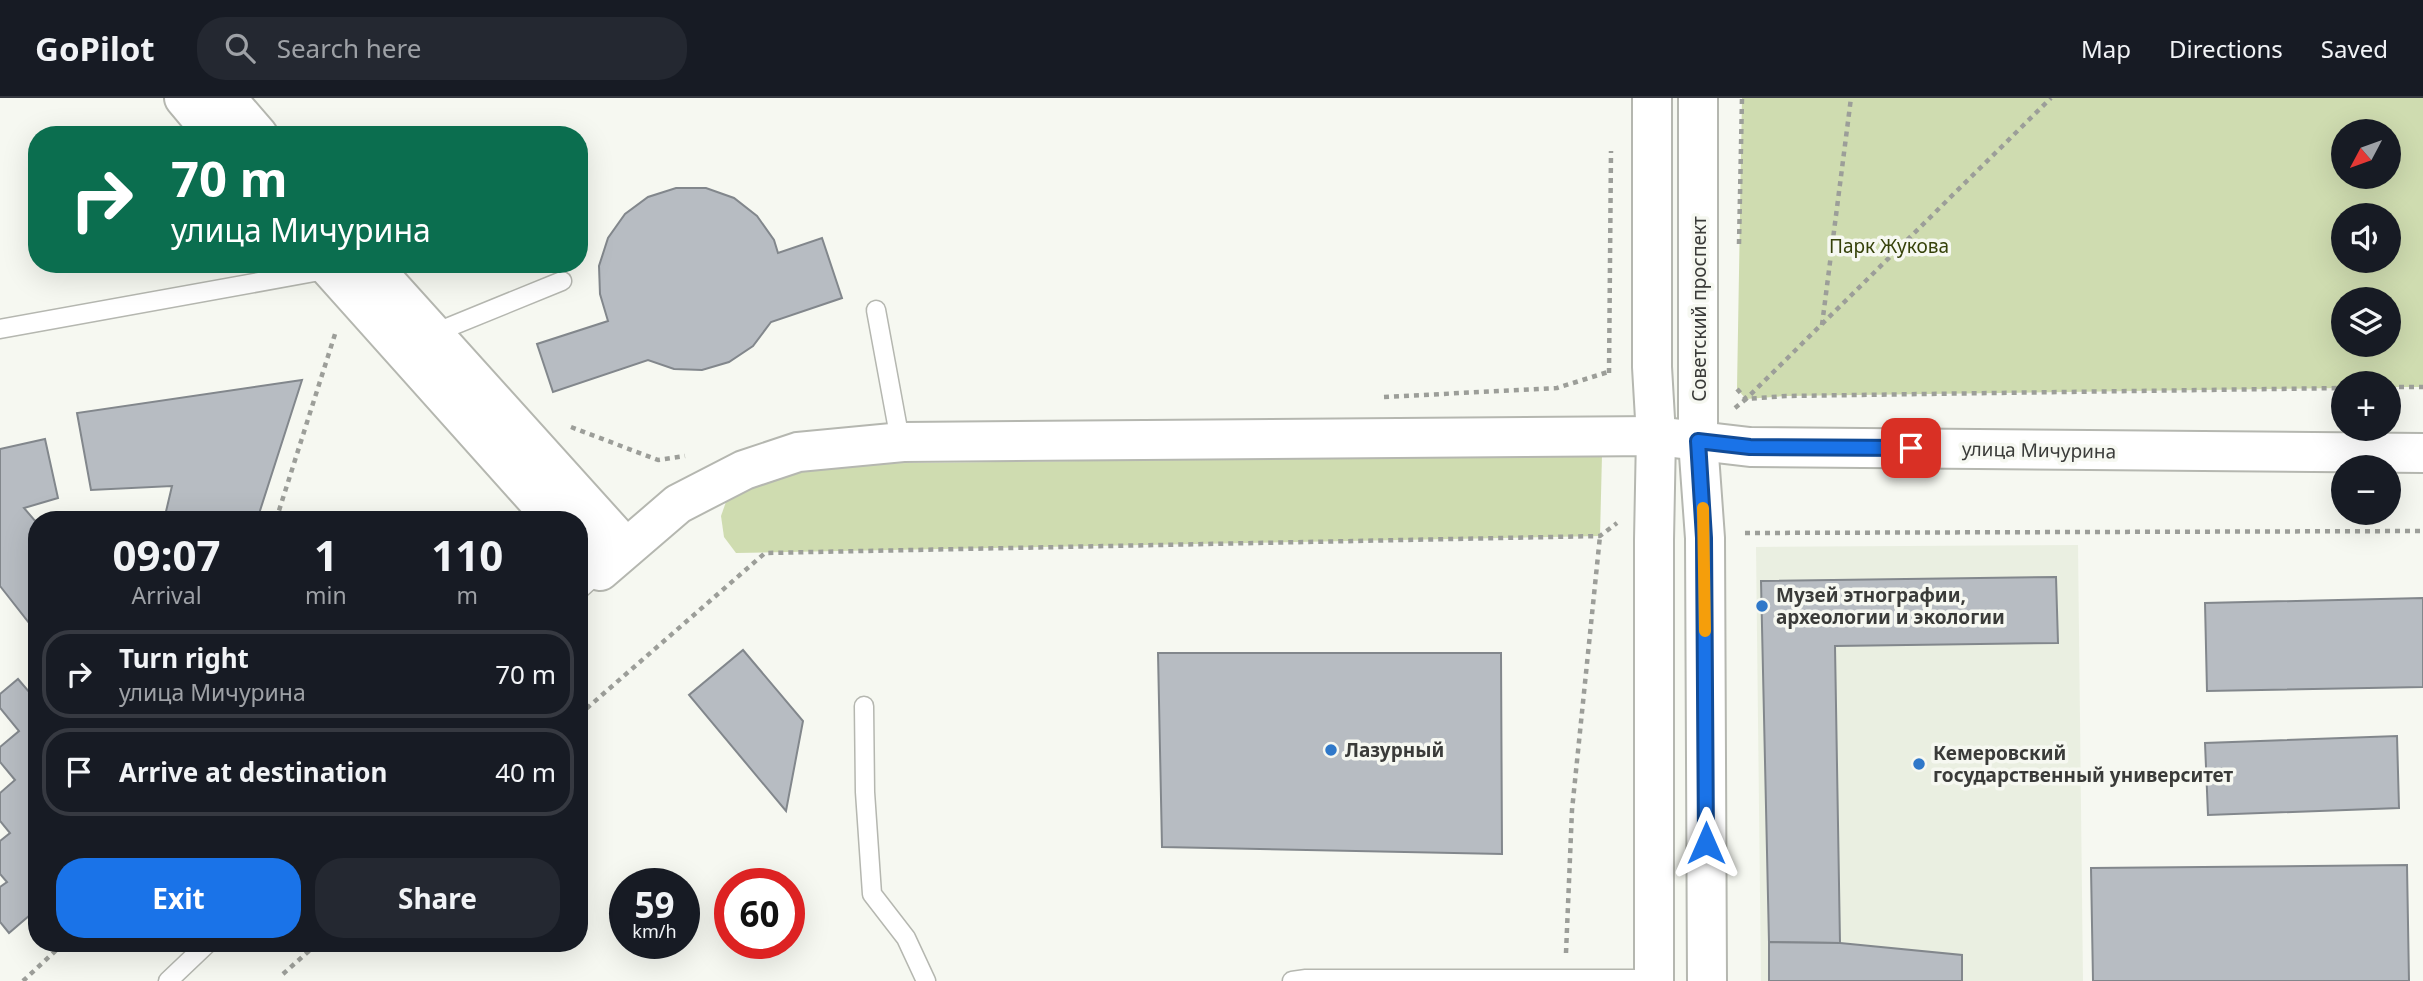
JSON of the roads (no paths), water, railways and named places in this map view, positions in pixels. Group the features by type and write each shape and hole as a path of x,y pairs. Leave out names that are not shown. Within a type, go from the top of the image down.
{"main road":[{"path":"184,98 207,126"},
{"path":"226,98 250,126"},
{"path":"1652,98 1652,367 1656,436 1654,980"},
{"name":"Советский проспект","path":"1698,98 1698,441 1704,538 1707,981"},
{"path":"334,273 547,511"},
{"path":"378,273 432,334 558,511"},
{"name":"улица Мичурина","path":"596,564 678,504 744,470 798,452 903,442 1656,436 1750,447 2423,453"}],"lane":[{"path":"0,329 297,273"},
{"path":"432,334 562,281"},
{"path":"876,310 897,424 903,442"},
{"path":"864,706 865,792 872,894 906,938 926,981"},
{"path":"175,979 200,952"},
{"path":"1292,981 1654,980"}],"place":[{"name":"Музей этнографии, археологии и экологии","path":"1762,606"},
{"name":"Лазурный","path":"1331,750"},
{"name":"Кемеровский государственный университет","path":"1919,764"}],"park label":[{"name":"Парк Жукова","path":"1889,246"}]}
